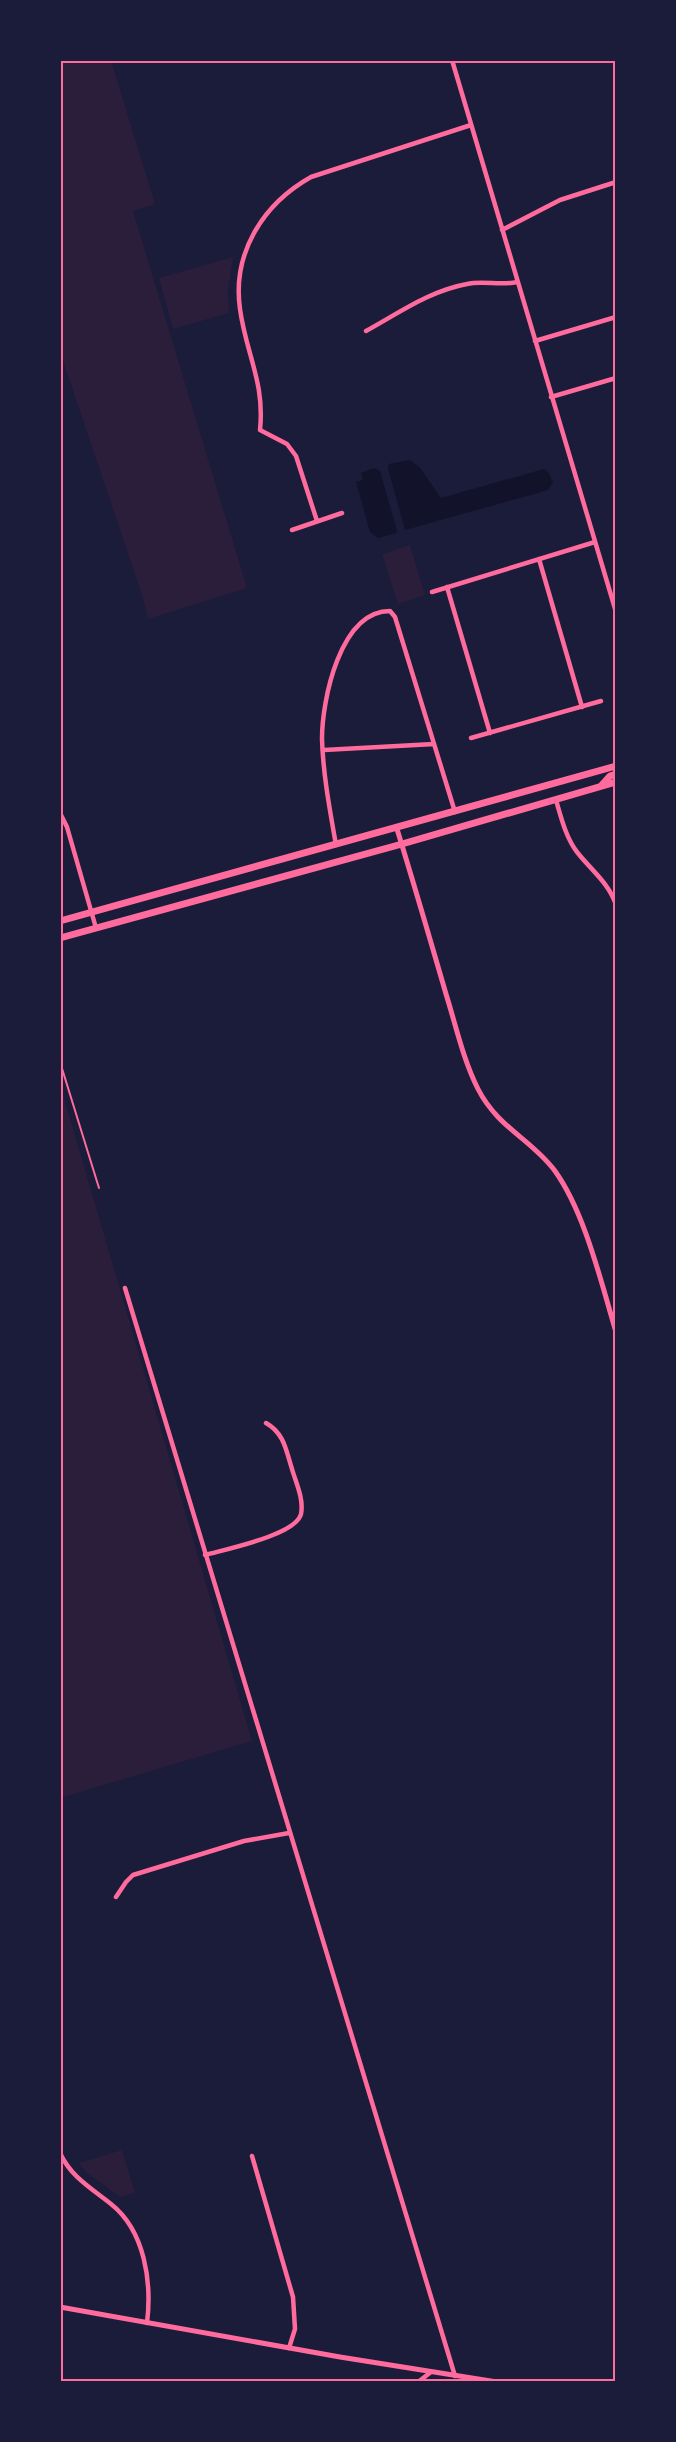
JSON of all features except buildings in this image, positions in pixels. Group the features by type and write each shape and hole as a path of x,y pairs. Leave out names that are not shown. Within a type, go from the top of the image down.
{"main road":[{"path":"60,921 397,829 616,766"},
{"path":"602,786 609,776 616,774"},
{"path":"60,938 402,844 616,782"}],"street":[{"path":"452,60 616,612"},
{"path":"317,521 296,456 287,444 260,430 260,386 245,334 238,292 244,253 263,216 288,191 310,177 471,125"},
{"path":"502,230 560,200 616,182"},
{"path":"366,331 430,295 468,283 504,285 517,282"},
{"path":"535,341 616,317"},
{"path":"551,397 616,378"},
{"path":"292,530 342,513"},
{"path":"432,592 595,542"},
{"path":"539,560 582,707"},
{"path":"447,587 490,733"},
{"path":"336,846 322,739 326,707 334,671 354,629 369,616 382,611 390,611 395,617 455,812"},
{"path":"471,738 601,701"},
{"path":"324,750 434,744"},
{"path":"556,800 569,839 576,851 607,886 616,905"},
{"path":"60,813 67,827 96,928"},
{"path":"397,829 467,1063 478,1088 503,1124 537,1152 564,1185 584,1232 616,1332"},
{"path":"125,1288 455,2376"},
{"path":"206,1555 283,1531 298,1522 301,1515 301,1498 284,1442 276,1428 266,1423"},
{"path":"116,1897 133,1875 244,1841 289,1833"},
{"path":"60,2152 65,2163 79,2180 123,2215 136,2236 149,2286 147,2322"},
{"path":"252,2156 293,2297 295,2329 290,2348"},
{"path":"60,2307 497,2382"},
{"path":"418,2382 431,2372"}],"lane":[{"path":"60,1062 99,1188"}],"shaded area":[{"path":"60,60 111,60 155,204 133,211 247,588 148,619 143,598 60,352"},
{"path":"233,257 228,290 229,313 173,329 159,278"},
{"path":"410,460 420,468 441,498 544,469 553,482 548,490 405,530 388,468 389,464"},
{"path":"374,468 380,471 397,531 378,538 370,532 356,482 363,480 361,473"},
{"path":"410,545 425,595 398,604 382,554"},
{"path":"60,1084 252,1741 60,1798"},
{"path":"122,2150 135,2193 120,2197 85,2171 79,2163"}]}
